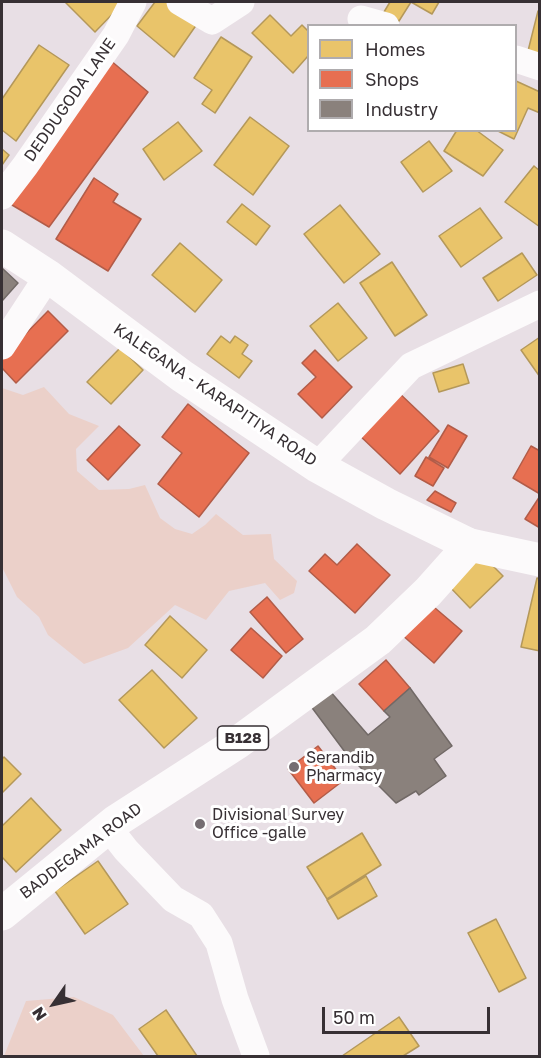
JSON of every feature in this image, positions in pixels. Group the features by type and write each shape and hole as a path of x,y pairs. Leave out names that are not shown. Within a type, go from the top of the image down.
{"main road":[{"name":"KALEGANA - KARAPITIYA ROAD","path":"2,246 48,276 182,376 317,466 386,504 470,545 540,560"},
{"name":"BADDEGAMA ROAD","path":"2,914 108,827 237,743 333,671 363,652 428,592 470,545"}],"street":[{"name":"DEDDUGODA LANE","path":"2,195 25,166 116,35 133,2"},
{"path":"180,2 212,21 241,2"},
{"path":"517,59 540,67"},
{"path":"2,346 48,276"},
{"path":"317,466 411,366 540,304"},
{"path":"108,827 126,850 173,899 201,915 219,943 235,999 256,1056"}],"shaded area":[{"path":"44,387 69,414 99,426 76,449 77,471 99,490 129,489 145,485 160,518 175,529 192,534 216,514 243,535 271,534 274,559 297,581 294,593 280,600 265,583 229,591 206,620 175,605 128,648 84,664 48,635 39,617 17,597 2,567 2,388 23,395"},
{"path":"74,997 113,1015 144,1056 4,1056 26,1001"}],"building: Homes":[{"path":"65,2 124,2 95,32"},
{"path":"155,2 170,2 197,24 174,57 137,26"},
{"path":"390,2 411,2 399,21 384,12"},
{"path":"411,2 439,2 432,14"},
{"path":"538,11 540,11 540,54 528,51"},
{"path":"270,15 291,36 302,25 307,30 307,57 293,73 252,33"},
{"path":"221,37 252,57 215,113 202,104 212,90 194,78"},
{"path":"39,45 69,65 16,141 2,130 2,99"},
{"path":"517,81 540,92 540,113 528,108 514,139 500,132 517,132"},
{"path":"250,117 289,146 253,195 214,165"},
{"path":"178,122 202,151 164,180 143,149"},
{"path":"456,132 479,132 503,150 483,176 444,151"},
{"path":"429,141 452,171 423,192 401,162"},
{"path":"2,149 9,155 2,165"},
{"path":"534,166 540,171 540,227 505,202"},
{"path":"242,204 270,226 256,245 227,222"},
{"path":"340,205 380,254 344,283 304,234"},
{"path":"480,208 502,238 461,267 439,236"},
{"path":"180,243 222,280 195,312 152,275"},
{"path":"522,253 537,275 498,301 483,278"},
{"path":"392,262 427,315 395,336 360,283"},
{"path":"338,303 367,338 338,361 310,326"},
{"path":"221,336 230,343 235,336 248,345 242,354 252,361 239,378 207,354"},
{"path":"540,337 540,377 521,350"},
{"path":"120,348 143,370 111,404 87,382"},
{"path":"463,364 469,383 439,392 433,373"},
{"path":"481,554 503,576 470,608 448,585"},
{"path":"537,578 540,579 540,651 521,647"},
{"path":"170,616 207,650 182,678 145,645"},
{"path":"152,670 197,718 164,748 119,700"},
{"path":"4,757 21,774 2,793 2,759"},
{"path":"31,798 61,830 16,872 2,857 2,826"},
{"path":"362,833 381,865 327,899 307,867"},
{"path":"98,861 128,904 85,934 55,891"},
{"path":"366,876 377,896 338,919 327,900"},
{"path":"496,919 526,978 499,992 468,933"},
{"path":"166,1010 197,1056 158,1056 139,1029"},
{"path":"399,1017 419,1046 403,1056 342,1056"}],"building: Shops":[{"path":"110,60 148,92 49,227 7,202"},
{"path":"94,178 118,194 113,202 141,219 108,271 56,239"},
{"path":"48,311 68,331 16,383 2,368 2,358"},
{"path":"315,350 352,387 322,418 298,394 316,377 302,363"},
{"path":"397,391 439,431 400,474 357,433"},
{"path":"188,404 249,453 199,517 158,484 182,453 162,437"},
{"path":"448,425 467,436 448,468 429,457"},
{"path":"119,426 140,445 108,480 87,460"},
{"path":"531,446 540,451 540,494 513,478"},
{"path":"426,457 444,468 433,486 415,476"},
{"path":"435,491 456,503 451,512 427,500"},
{"path":"540,496 540,528 525,519"},
{"path":"357,544 390,575 355,613 309,571 325,554 337,565"},
{"path":"267,597 303,639 286,653 250,612"},
{"path":"428,602 462,631 434,663 401,634"},
{"path":"251,628 282,656 263,678 231,650"},
{"path":"386,660 410,688 384,711 359,684"},
{"path":"318,746 344,780 314,803 288,769"}],"building: Industry":[{"path":"2,268 18,283 2,301"},
{"path":"410,688 452,746 434,759 446,776 419,795 416,791 396,803 345,752 310,705 329,690 368,735 390,717 384,711"}],"place":[{"name":"Serandib Pharmacy","path":"294,767"},
{"name":"Divisional Survey Office -galle","path":"200,824"}]}
